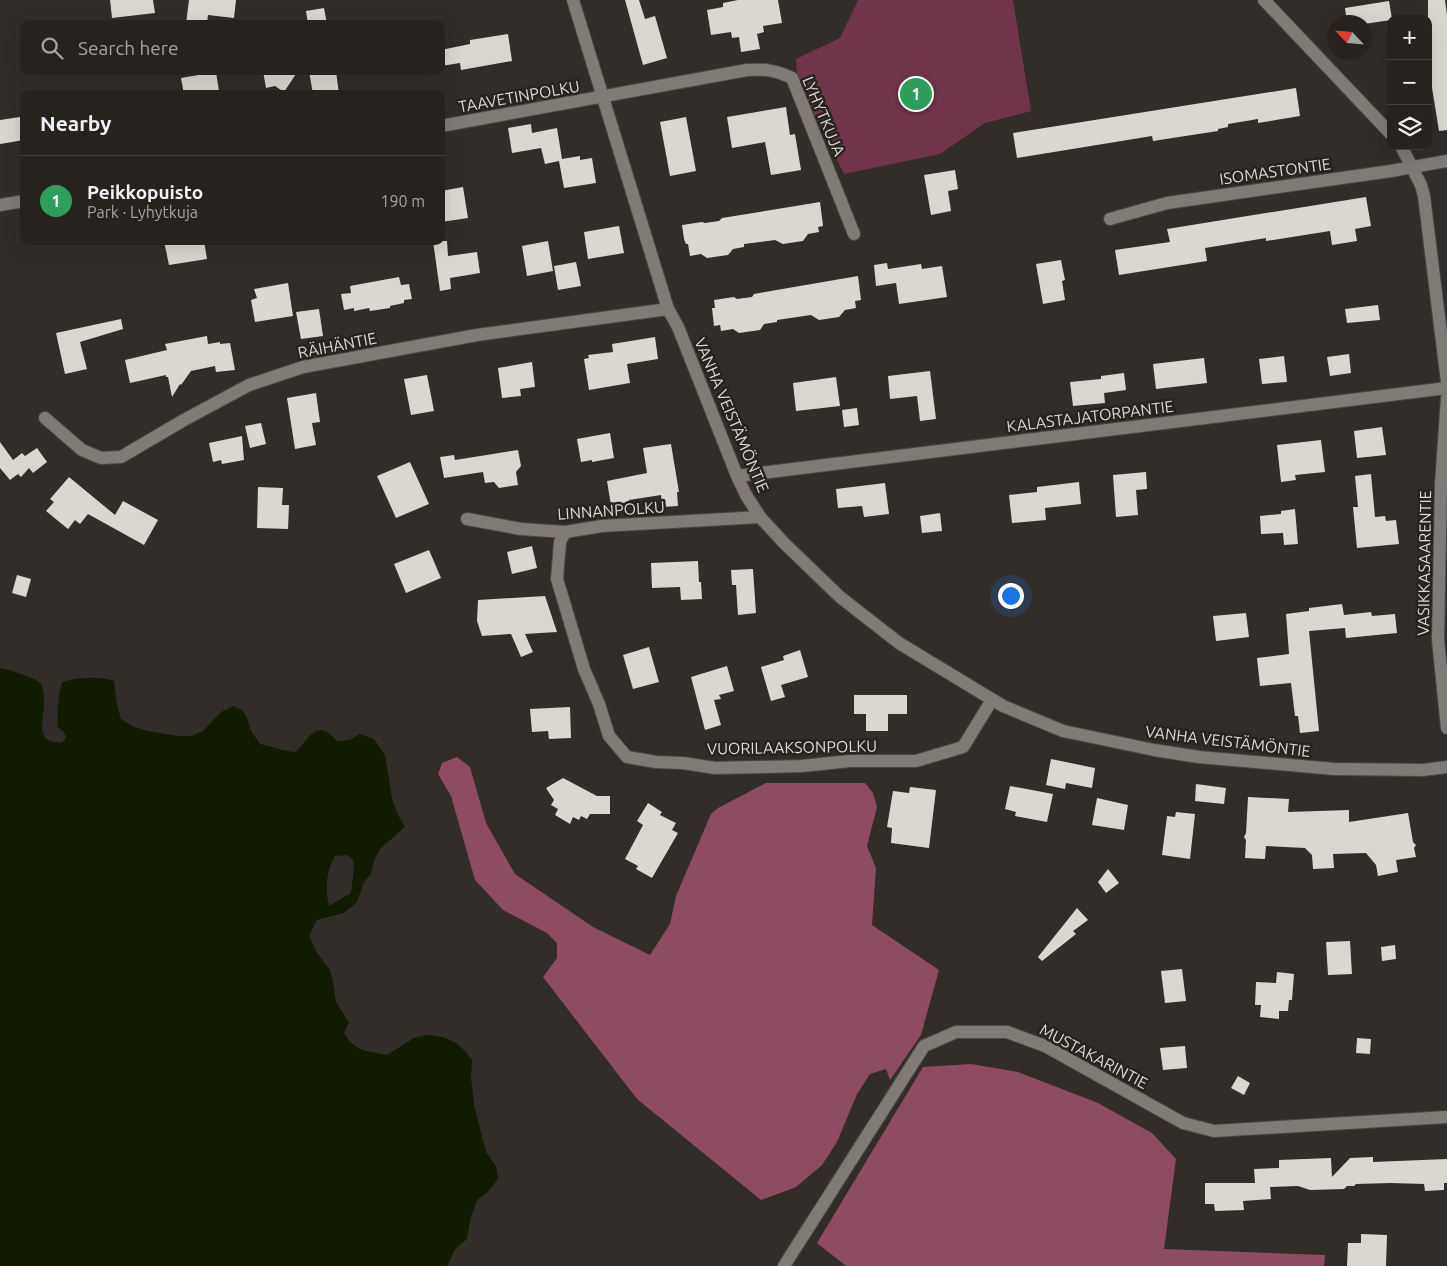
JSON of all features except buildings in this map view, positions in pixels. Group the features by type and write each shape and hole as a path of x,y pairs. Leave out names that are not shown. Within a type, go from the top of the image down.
{"street":[{"name":"VANHA VEISTÄMÖNTIE","path":"573,0 668,309 678,326 737,476 760,517 840,597 899,643 992,700 1063,731 1199,758 1334,769 1423,770 1447,767"},
{"path":"1264,0 1387,130"},
{"name":"LYHYTKUJA","path":"602,97 747,70 768,69 792,78 854,234"},
{"name":"TAAVETINPOLKU","path":"445,125 602,97"},
{"path":"1403,150 1421,185 1424,196 1447,382"},
{"name":"ISOMASTONTIE","path":"1110,219 1167,203 1413,168 1447,161"},
{"path":"0,205 20,202"},
{"name":"RÄIHÄNTIE","path":"45,418 82,450 101,458 121,457 249,385 303,367 477,335 668,309"},
{"name":"KALASTAJATORPANTIE","path":"737,476 1447,388"},
{"name":"VASIKKASAARENTIE","path":"1447,398 1441,484 1443,640 1447,728"},
{"name":"LINNANPOLKU","path":"467,519 521,529 565,532 602,526 760,517"},
{"name":"VUORILAAKSONPOLKU","path":"565,532 560,542 557,578 584,668 599,704 609,736 627,757 715,768 916,761 963,747 992,700"},
{"name":"MUSTAKARINTIE","path":"784,1266 924,1046 956,1032 1007,1032 1045,1046 1183,1122 1214,1131 1447,1118"}],"shaded area":[{"path":"858,0 1013,0 1031,111 985,123 940,154 844,174 797,77 796,59 840,38"},
{"path":"0,668 27,676 40,683 44,697 42,729 47,739 54,742 62,743 66,737 58,727 58,704 62,682 88,678 114,681 121,719 134,727 148,731 178,736 192,736 203,731 221,712 233,706 243,711 253,734 260,744 287,751 296,752 310,735 319,730 330,734 337,741 349,740 360,734 374,739 385,755 392,799 405,827 380,849 374,860 371,873 363,884 357,902 344,913 317,920 309,936 317,953 330,970 336,1002 349,1022 344,1033 353,1044 362,1050 387,1055 414,1038 427,1035 443,1037 456,1043 472,1060 471,1078 474,1105 486,1152 496,1166 498,1179 488,1192 477,1200 470,1220 467,1239 455,1249 447,1266 0,1266","holes":["347,855 353,859 354,869 351,893 329,906 327,880 335,856"]},
{"path":"457,757 470,767 486,823 515,874 593,927 650,955 670,924 676,896 711,814 718,808 766,783 865,783 873,793 877,807 867,846 876,868 872,925 939,970 921,1035 890,1080 886,1069 870,1074 857,1094 837,1142 822,1165 796,1187 761,1200 637,1099 543,977 557,958 557,943 547,933 503,910 475,880 451,796 438,774 442,763"},
{"path":"971,1064 1018,1072 1098,1103 1152,1133 1176,1159 1164,1249 1325,1255 1324,1266 846,1266 817,1243 923,1067"}],"place":[{"name":"Peikkopuisto","path":"916,94"}]}
